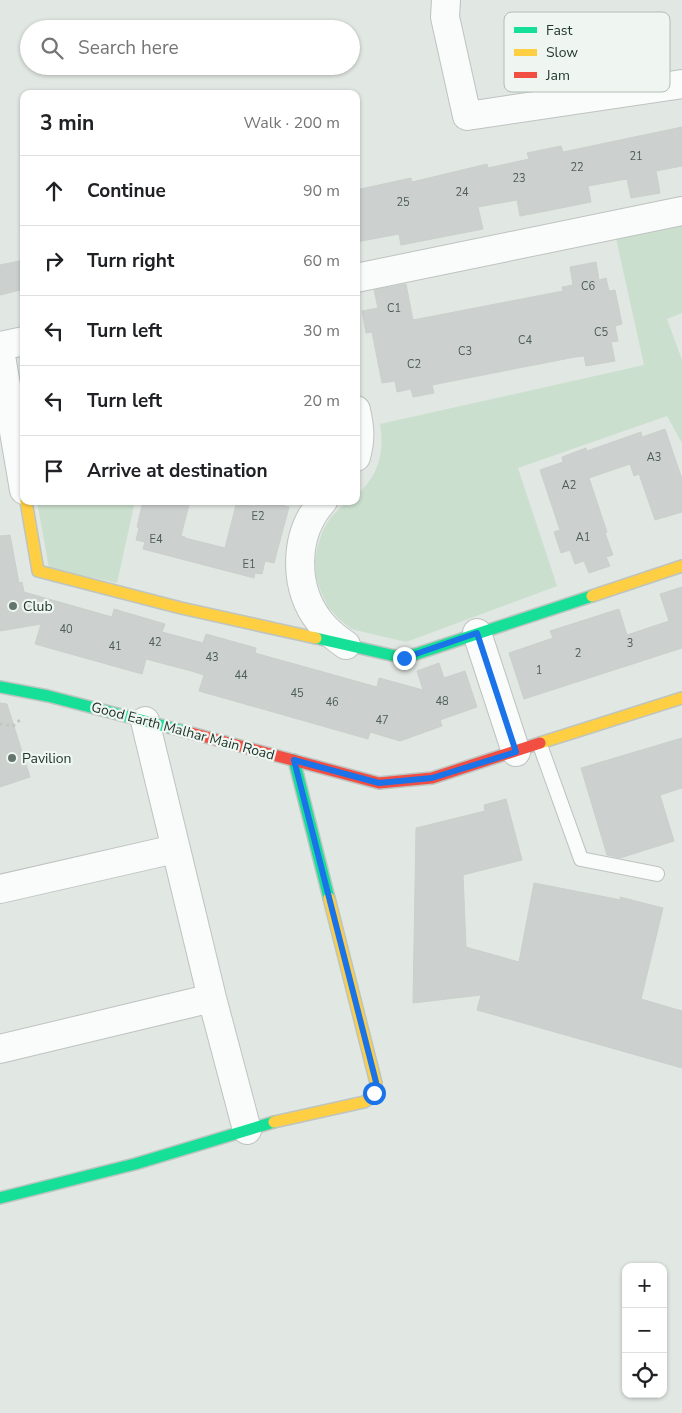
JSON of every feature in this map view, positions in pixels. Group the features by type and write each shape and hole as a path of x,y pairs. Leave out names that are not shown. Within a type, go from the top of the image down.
{"street":[{"path":"446,0 445,17 467,116 628,92"},
{"path":"360,277 682,211"},
{"path":"0,346 20,342"},
{"path":"0,350 20,467"},
{"path":"27,505 38,571 181,608 404,658 682,566"},
{"path":"320,505 310,520 304,538 300,556 300,576 311,608 320,623 346,645"},
{"path":"477,633 528,748"},
{"name":"Good Earth Malhar Main Road","path":"0,687 48,696 379,783 432,778 682,698"},
{"path":"145,721 212,998 247,1130"},
{"path":"0,1198 135,1164 247,1130 371,1099 376,1089 374,1073 294,760"},
{"path":"0,889 176,849"},
{"path":"0,1049 212,998"}],"lane":[{"path":"528,748 582,858 657,874"}],"green space":[{"path":"682,219 682,313 667,319 682,360 682,443 667,416 518,468 557,586 406,642 351,629 328,607 316,577 315,560 323,530 331,517 343,505 360,505 360,492 370,481 378,464 381,445 380,424 644,365 615,234"},
{"path":"38,505 134,505 117,583 49,568"}],"building":[{"path":"682,127 682,166 656,171 660,193 631,198 627,179 588,186 591,202 520,216 517,200 478,207 483,229 401,245 399,234 360,241 360,189 411,178 412,182 487,164 488,168 529,159 527,153 561,146 563,152"},
{"path":"20,261 20,290 0,295 0,265"},
{"path":"596,262 599,280 606,278 609,291 615,290 622,324 615,326 618,341 611,342 615,361 586,366 584,356 575,357 432,385 434,393 413,397 411,389 397,392 395,381 382,383 372,332 366,333 362,311 378,308 374,290 406,284 413,320 563,291 562,287 573,285 570,267"},
{"path":"665,429 682,479 682,512 655,520 639,474 634,476 630,464 589,478 613,555 606,557 610,566 589,573 584,561 575,564 570,550 561,553 554,532 560,530 540,470 563,462 562,457 586,448 587,451 641,432 642,437"},
{"path":"142,505 189,505 181,536 225,548 236,505 281,505 289,507 274,563 265,561 262,574 255,573 254,578 143,549 145,542 136,540 139,528 137,527"},
{"path":"10,535 19,583 22,582 24,592 112,617 114,609 165,624 162,632 203,643 206,634 256,648 255,653 377,687 379,678 423,690 417,671 439,663 444,678 465,671 477,707 440,720 442,726 400,741 370,732 368,739 199,691 204,675 191,671 146,659 142,674 35,644 41,624 0,631 0,536"},
{"path":"682,587 682,648 524,699 509,653 553,638 550,631 619,609 627,635 669,621 660,594"},
{"name":"Pavilion","path":"0,703 7,704 30,777 0,787"},
{"path":"682,738 682,788 660,795 674,841 620,858 607,855 581,768"},
{"path":"506,799 522,860 463,875 466,947 519,962 534,883 621,900 620,897 663,908 641,999 682,1011 682,1068 477,1010 481,995 413,1003 416,828 485,811 484,805"}],"traffic: fast":[{"path":"316,638 404,658 592,596"},
{"path":"0,687 48,696 191,733"},
{"path":"294,760 329,898"},
{"path":"0,1198 135,1164 274,1122"}],"traffic: slow":[{"path":"27,505 38,571 181,608 316,638"},
{"path":"592,596 682,566"},
{"path":"540,743 682,698"},
{"path":"274,1122 364,1102 371,1097 375,1089 376,1083 329,898"}],"traffic: jam":[{"path":"191,733 379,783 432,778 540,743"}],"place":[{"name":"Club","path":"13,606"},
{"name":"Pavilion","path":"12,758"}],"route":[{"path":"374,1093 376,1082 294,760 379,783 432,778 516,752 477,633 404,658"}]}
